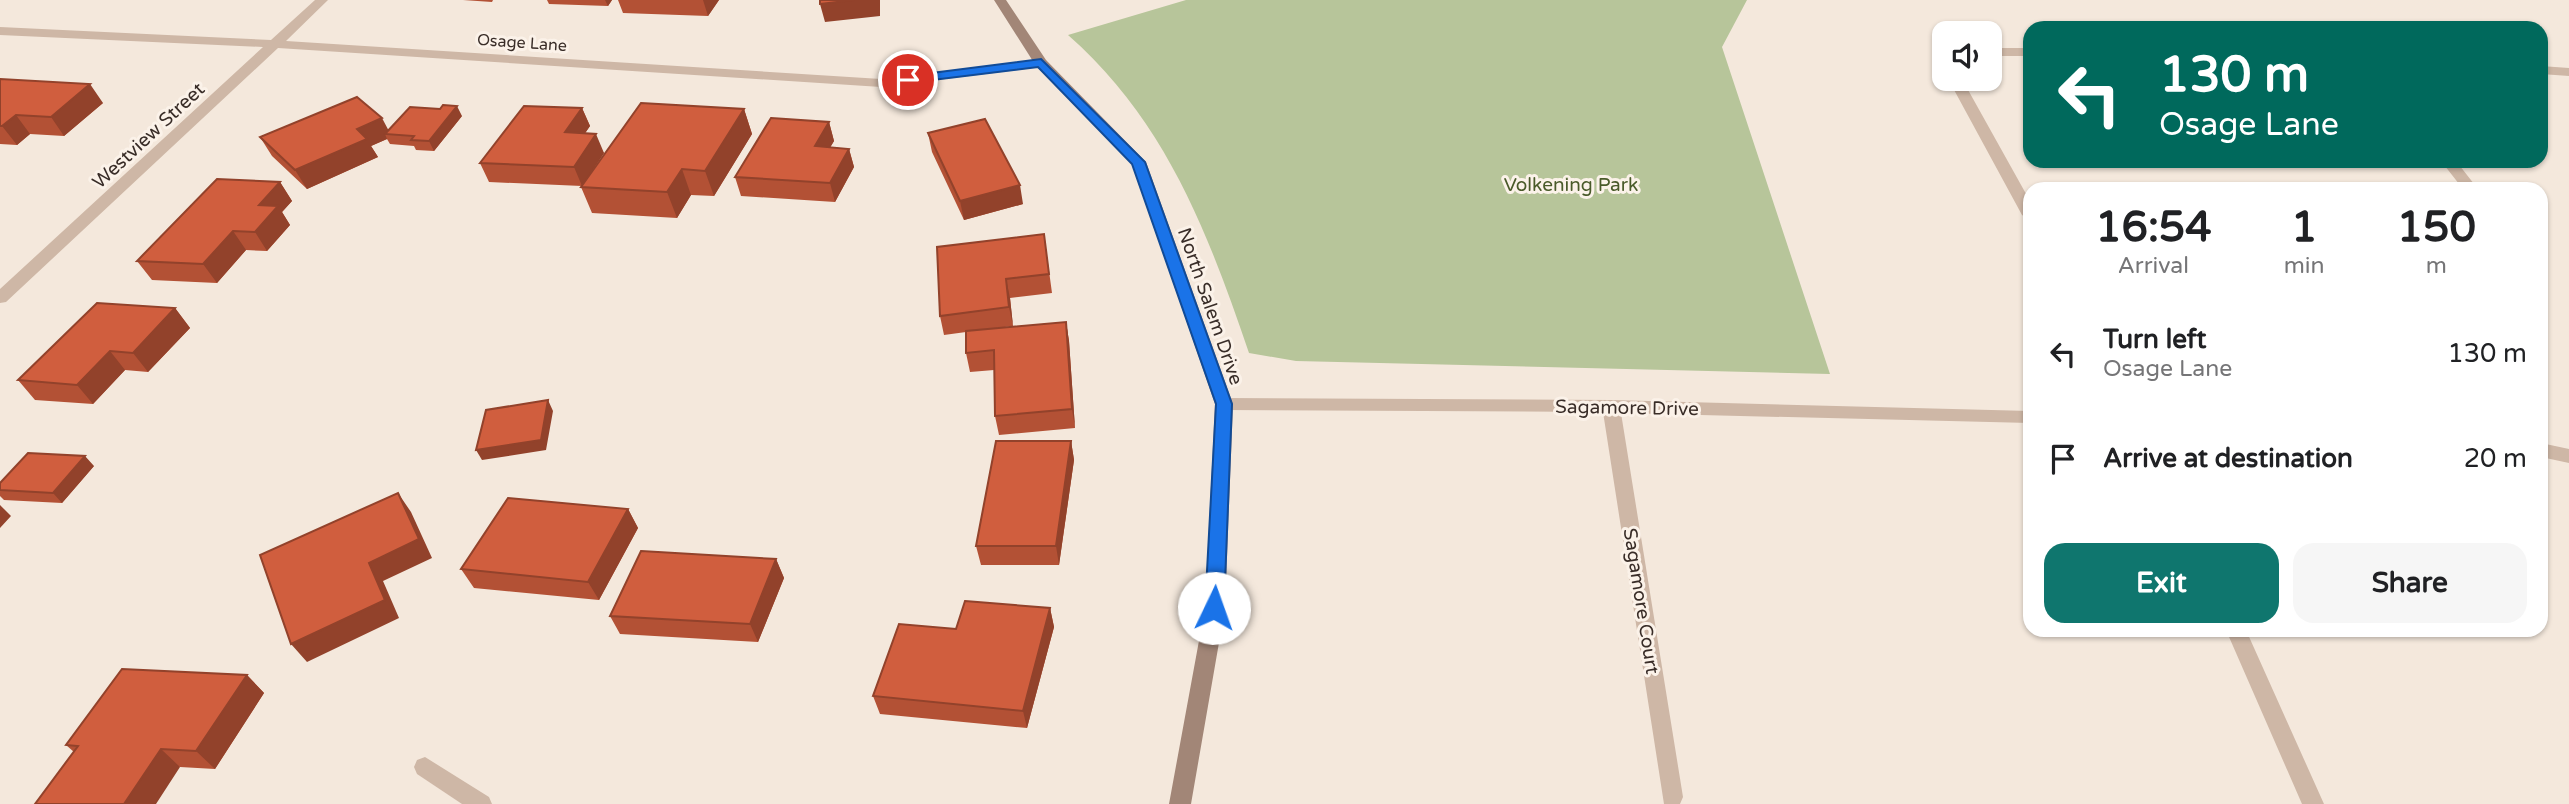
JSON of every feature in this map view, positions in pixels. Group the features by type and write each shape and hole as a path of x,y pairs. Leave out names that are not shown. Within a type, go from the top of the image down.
{"street":[{"name":"Westview Street","path":"0,298 322,0"},
{"name":"North Salem Drive","path":"999,0 1041,63 1139,162 1224,404 1214,608 1180,804"},
{"name":"Osage Lane","path":"0,31 274,44 881,83 1041,63"},
{"path":"2002,52 2023,52"},
{"path":"2548,70 2569,72"},
{"path":"1962,91 2023,202"},
{"path":"2454,168 2465,182"},
{"name":"Sagamore Drive","path":"1224,404 1611,406 2023,417"},
{"name":"Sagamore Court","path":"1611,406 1672,797"},
{"path":"2548,452 2569,456"},
{"path":"2239,637 2313,804"},
{"path":"425,767 481,804"}],"green space":[{"name":"Volkening Park","path":"1186,0 1747,0 1722,47 1830,374 1296,361 1249,353 1200,222 1158,142 1132,104 1102,68 1068,35"}],"building":[{"path":"820,0 854,0 820,4"},
{"path":"0,79 90,84 51,117 16,115 0,126"},
{"path":"357,97 382,118 357,129 367,139 295,170 260,137"},
{"path":"641,103 744,109 705,171 682,169 667,192 581,187"},
{"path":"443,105 457,106 429,141 411,140 414,136 385,134 410,107 440,109"},
{"path":"524,106 582,108 565,132 596,134 574,167 480,163"},
{"path":"771,118 829,122 815,146 849,149 830,183 735,177"},
{"path":"985,119 1020,185 960,201 928,133"},
{"path":"217,179 280,182 259,205 278,206 255,232 233,231 203,264 137,261"},
{"path":"1044,234 1049,274 1006,279 1009,307 940,316 937,247"},
{"path":"97,303 175,308 133,353 110,351 77,385 18,380"},
{"path":"1066,322 1072,409 995,416 994,350 966,353 966,331"},
{"path":"548,400 541,440 476,450 486,410"},
{"path":"996,441 1071,441 1056,546 976,546"},
{"path":"28,453 85,456 53,493 0,490 0,483"},
{"path":"398,493 419,539 369,563 385,600 291,644 260,555"},
{"path":"508,498 628,509 588,582 461,569"},
{"path":"641,551 776,559 750,624 610,616"},
{"path":"965,601 1050,608 1023,711 873,696 899,624 956,629"},
{"path":"122,669 247,675 196,751 161,749 124,804 35,804 78,746 66,745"}],"route":[{"path":"908,80 1041,63 1139,162 1224,404 1214,608"}]}
